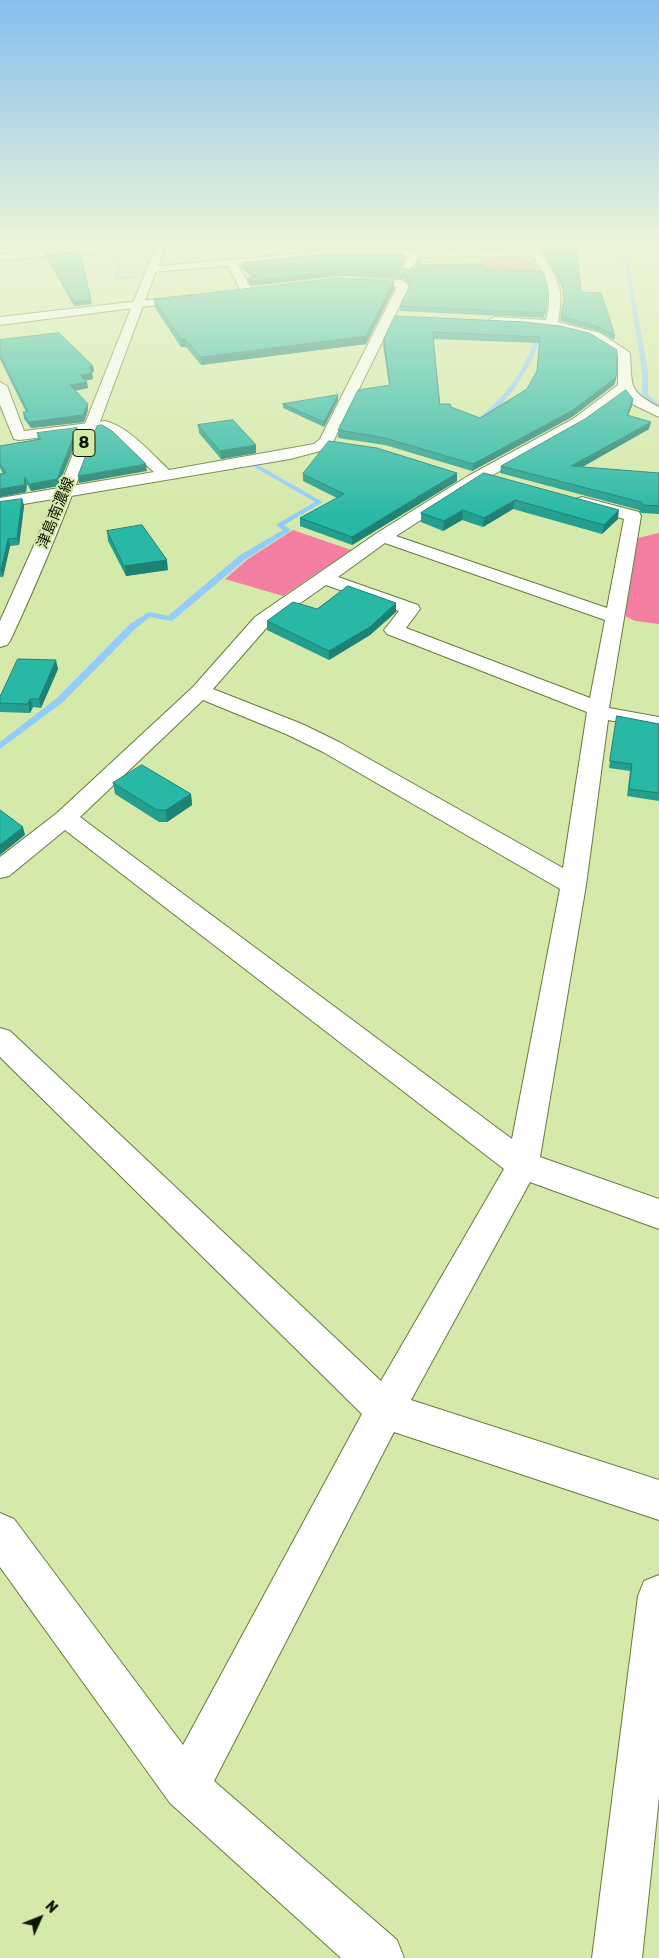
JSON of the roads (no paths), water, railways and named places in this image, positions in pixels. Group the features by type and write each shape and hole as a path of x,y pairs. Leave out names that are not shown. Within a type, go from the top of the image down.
{"street":[{"name":"津島南濃線","path":"0,642 6,618 65,492 125,334"},
{"path":"0,503 290,454 319,447 326,442 385,334"},
{"path":"592,334 614,346 624,355 625,386 635,400 659,413"},
{"path":"0,386 19,436 105,425 119,433 166,475"},
{"path":"0,870 65,818 200,691 262,621 383,537 478,477 578,422 625,386"},
{"path":"326,442 341,444"},
{"path":"455,473 510,482"},
{"path":"186,1787 385,1410 523,1164 573,885 599,711 633,516 567,498"},
{"path":"383,537 615,617"},
{"path":"324,578 411,609 394,630 599,711 659,724"},
{"path":"200,691 294,729 331,747 573,885"},
{"path":"65,818 523,1164 659,1214"},
{"path":"0,1039 385,1410 659,1500"},
{"path":"0,1533 186,1787 379,1958"},
{"path":"617,1958 659,1596"}],"waterway":[{"path":"481,419 500,402 518,379 532,354 538,334"},
{"path":"639,334 645,372 645,394 655,405 659,406"},
{"path":"0,746 60,700 133,626 149,614 169,619 243,557 288,530 279,525 320,502 256,466"}]}
